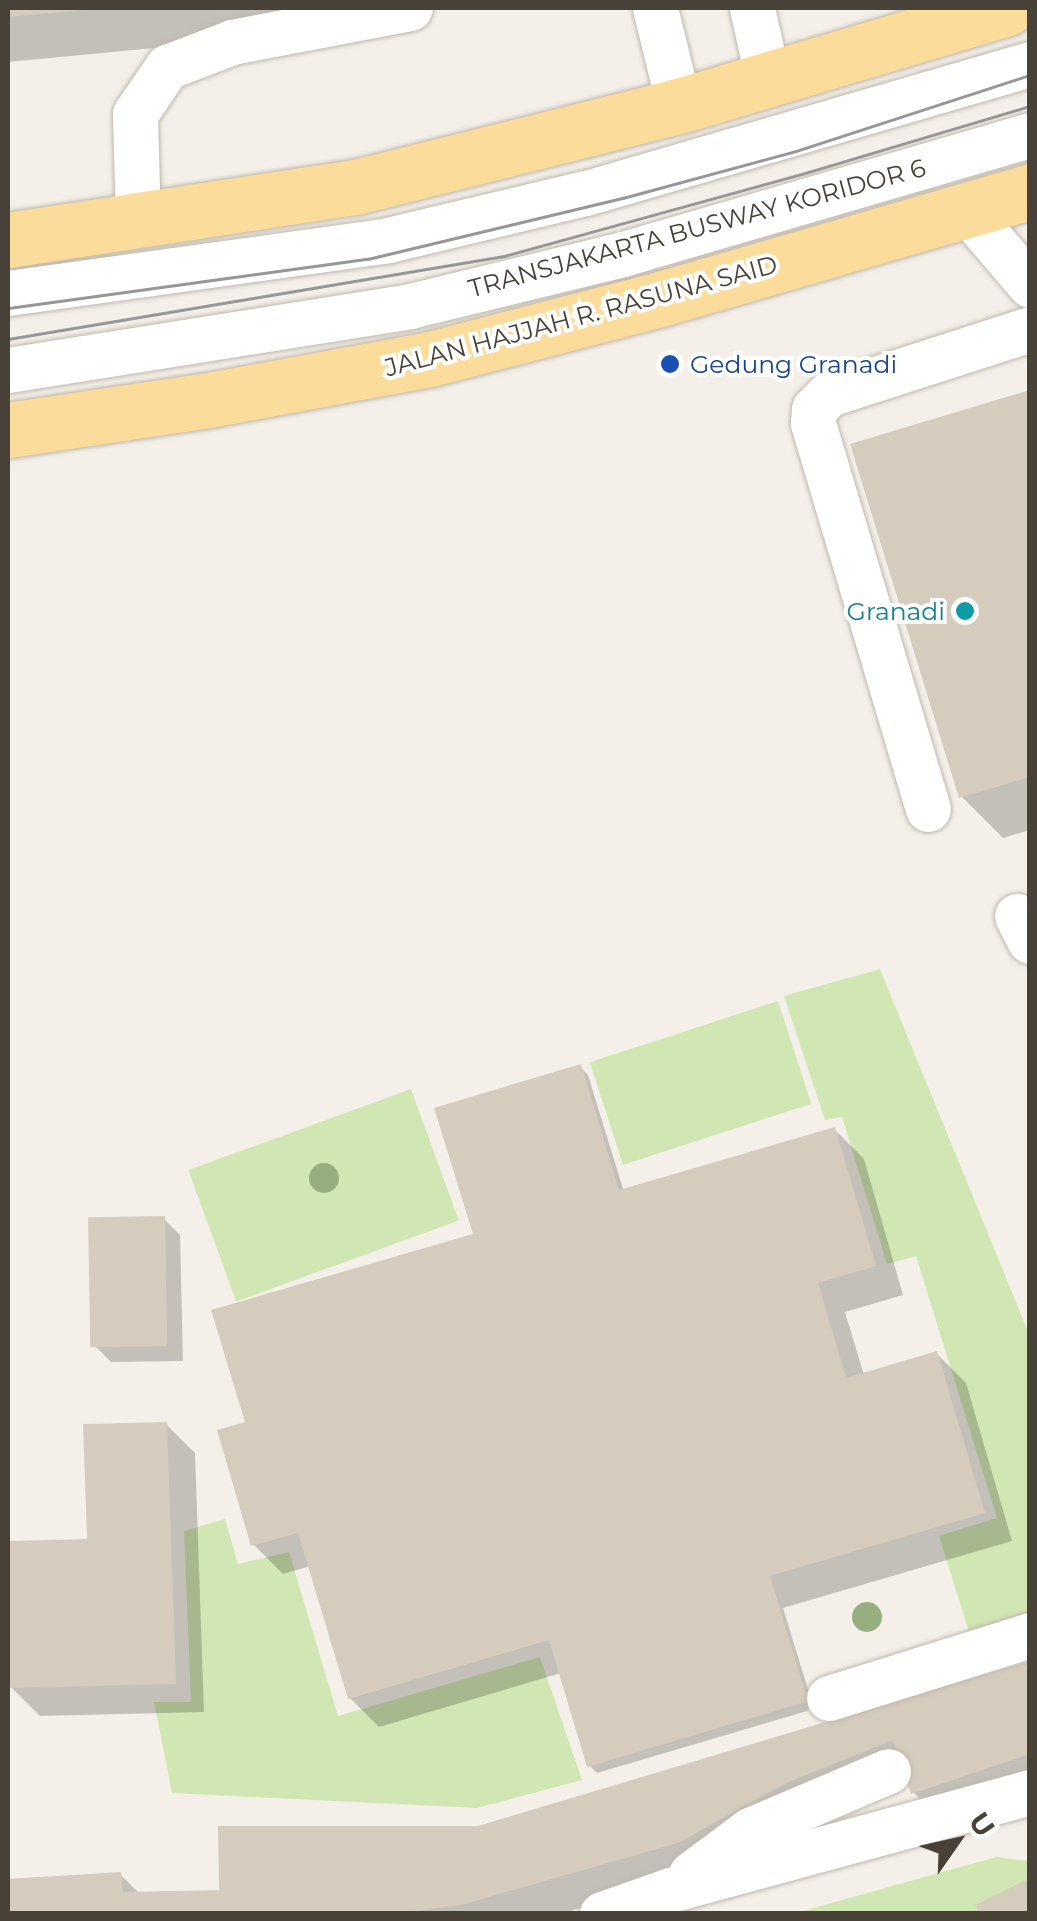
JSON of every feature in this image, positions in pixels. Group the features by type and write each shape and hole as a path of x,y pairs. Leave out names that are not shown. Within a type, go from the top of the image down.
{"main road":[{"path":"8,254 138,224 356,187 679,106 1007,8"},
{"name":"JALAN HAJJAH R. RASUNA SAID","path":"20,418 430,359 1030,192"}],"street":[{"path":"138,224 135,114 167,67 232,42 410,8"},
{"path":"655,8 679,106"},
{"path":"752,8 768,80"},
{"path":"8,254 388,240 586,193 1030,64"},
{"name":"TRANSJAKARTA BUSWAY KORIDOR 6","path":"8,370 410,306 623,254 1030,135"},
{"path":"967,211 1030,285"},
{"path":"928,809 814,423 814,409 829,394 1030,329"},
{"path":"829,1698 1030,1635"},
{"path":"670,1890 750,1830 888,1771"},
{"path":"602,1914 670,1890 1030,1792"}],"green space":[{"path":"880,969 1029,1334 1029,1613 969,1632 939,1536 997,1518 916,1256 887,1264 842,1117 825,1120 784,996"},
{"path":"778,1001 811,1104 623,1165 590,1062"},
{"path":"411,1089 459,1221 236,1302 188,1170"},
{"path":"225,1519 238,1564 289,1552 338,1716 540,1657 582,1780 477,1808 172,1793 154,1702 191,1702 184,1531"},
{"path":"996,1857 1029,1861 1029,1913 792,1914"}],"building":[{"path":"8,8 84,8 84,10 8,17"},
{"name":"Granadi","path":"1030,390 1030,777 959,798 850,444"},
{"path":"581,1064 619,1190 835,1127 876,1266 818,1283 846,1378 937,1351 985,1513 770,1576 808,1701 587,1767 549,1640 348,1699 298,1533 251,1546 217,1430 245,1422 211,1310 473,1234 434,1108"},
{"path":"165,1216 167,1346 90,1347 88,1217"},
{"path":"167,1422 176,1684 8,1688 8,1541 87,1539 83,1424"},
{"path":"1030,1661 1030,1754 911,1794 893,1740 784,1784 678,1843 461,1905 391,1914 8,1914 8,1879 121,1872 123,1892 219,1890 218,1826 478,1826"},
{"path":"1030,1878 1030,1914 980,1914 975,1905"}],"tram line":[{"path":"8,308 368,259 623,198 796,151 1030,75"},
{"path":"8,339 504,256 1030,106"}],"place":[{"name":"Gedung Granadi","path":"670,364"},
{"name":"Granadi","path":"965,611"}]}
